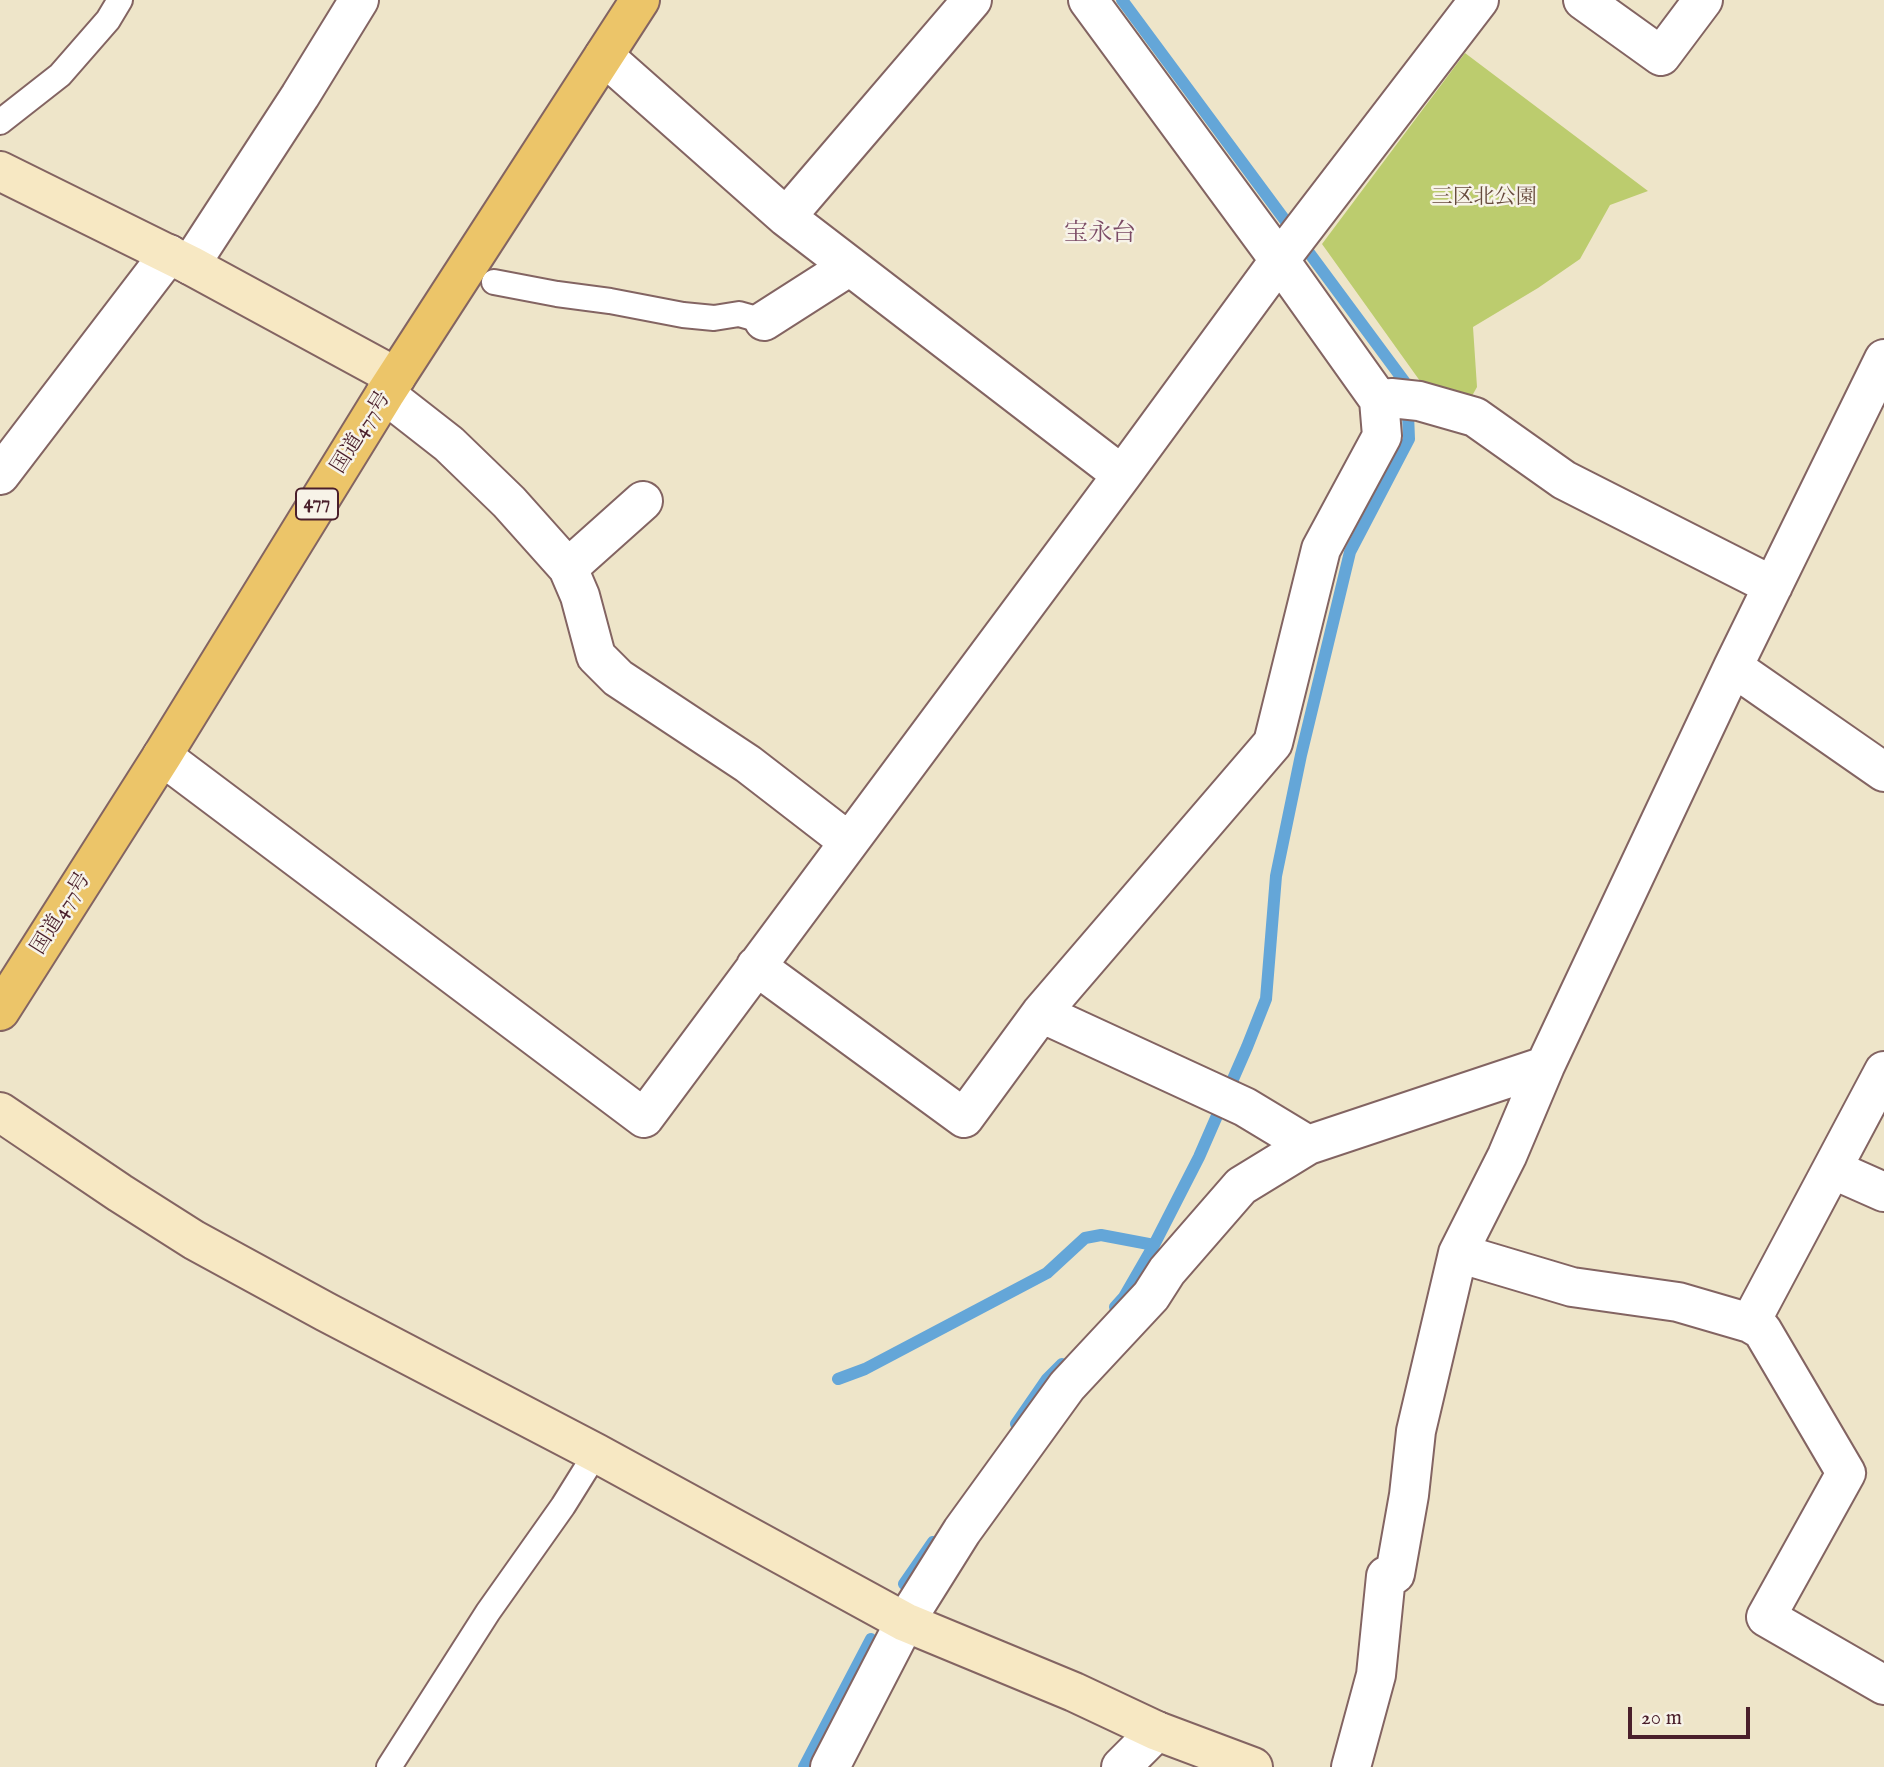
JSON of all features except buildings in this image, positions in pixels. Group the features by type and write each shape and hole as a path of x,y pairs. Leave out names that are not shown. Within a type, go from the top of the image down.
{"highway":[{"name":"国道477号","path":"0,1011 391,385 640,0"}],"street":[{"path":"0,475 179,260 300,96 359,0"},
{"path":"786,217 972,0"},
{"path":"1088,0 1280,259 1397,400 1475,417 1564,480 1773,586"},
{"path":"162,755 644,1118 1280,259 1479,0"},
{"path":"1584,0 1661,56 1703,0"},
{"path":"604,56 786,217 1122,475"},
{"path":"0,171 179,260 391,385 509,502 568,568 580,596 596,656 618,678 748,764 849,842"},
{"path":"764,321 850,266"},
{"path":"1350,1767 1376,1675 1386,1576 1395,1574 1409,1495 1416,1430 1458,1253 1507,1156 1545,1066 1733,667 1884,359"},
{"path":"756,966 964,1118 1041,1013 1273,743 1321,549 1382,436 1397,400"},
{"path":"568,568 643,501"},
{"path":"1733,667 1884,772"},
{"path":"1041,1013 1245,1107 1308,1145"},
{"path":"830,1767 905,1622 962,1531 1067,1386 1151,1296 1167,1271 1241,1186 1308,1145 1545,1066"},
{"path":"1750,1323 1884,1071"},
{"path":"0,1112 194,1240 905,1622 1074,1692 1157,1731 1253,1767"},
{"path":"1832,1169 1884,1192"},
{"path":"1458,1253 1572,1287 1678,1302 1750,1323 1762,1330 1846,1473 1766,1618 1884,1685"},
{"path":"1121,1767 1157,1731"}],"lane":[{"path":"0,122 60,75 108,20 120,0"},
{"path":"494,282 683,315 714,318 739,314 764,321"},
{"path":"389,1767 473,1635 596,1454"}],"green space":[{"name":"三区北公園","path":"1465,53 1648,191 1610,205 1580,259 1473,327 1477,387 1468,403 1419,390 1420,381 1322,244"}],"waterway":[{"path":"838,1379 865,1369 1047,1273 1085,1238 1101,1235 1154,1245 1199,1157 1266,999 1276,876 1301,755 1350,552 1409,439 1404,381 1122,0"},
{"path":"1115,1307 1124,1297 1154,1245"},
{"path":"1016,1424 1047,1379 1062,1364"},
{"path":"904,1584 933,1542"},
{"path":"804,1767 871,1639"}],"district":[{"name":"宝永台","path":"1100,235"}]}
